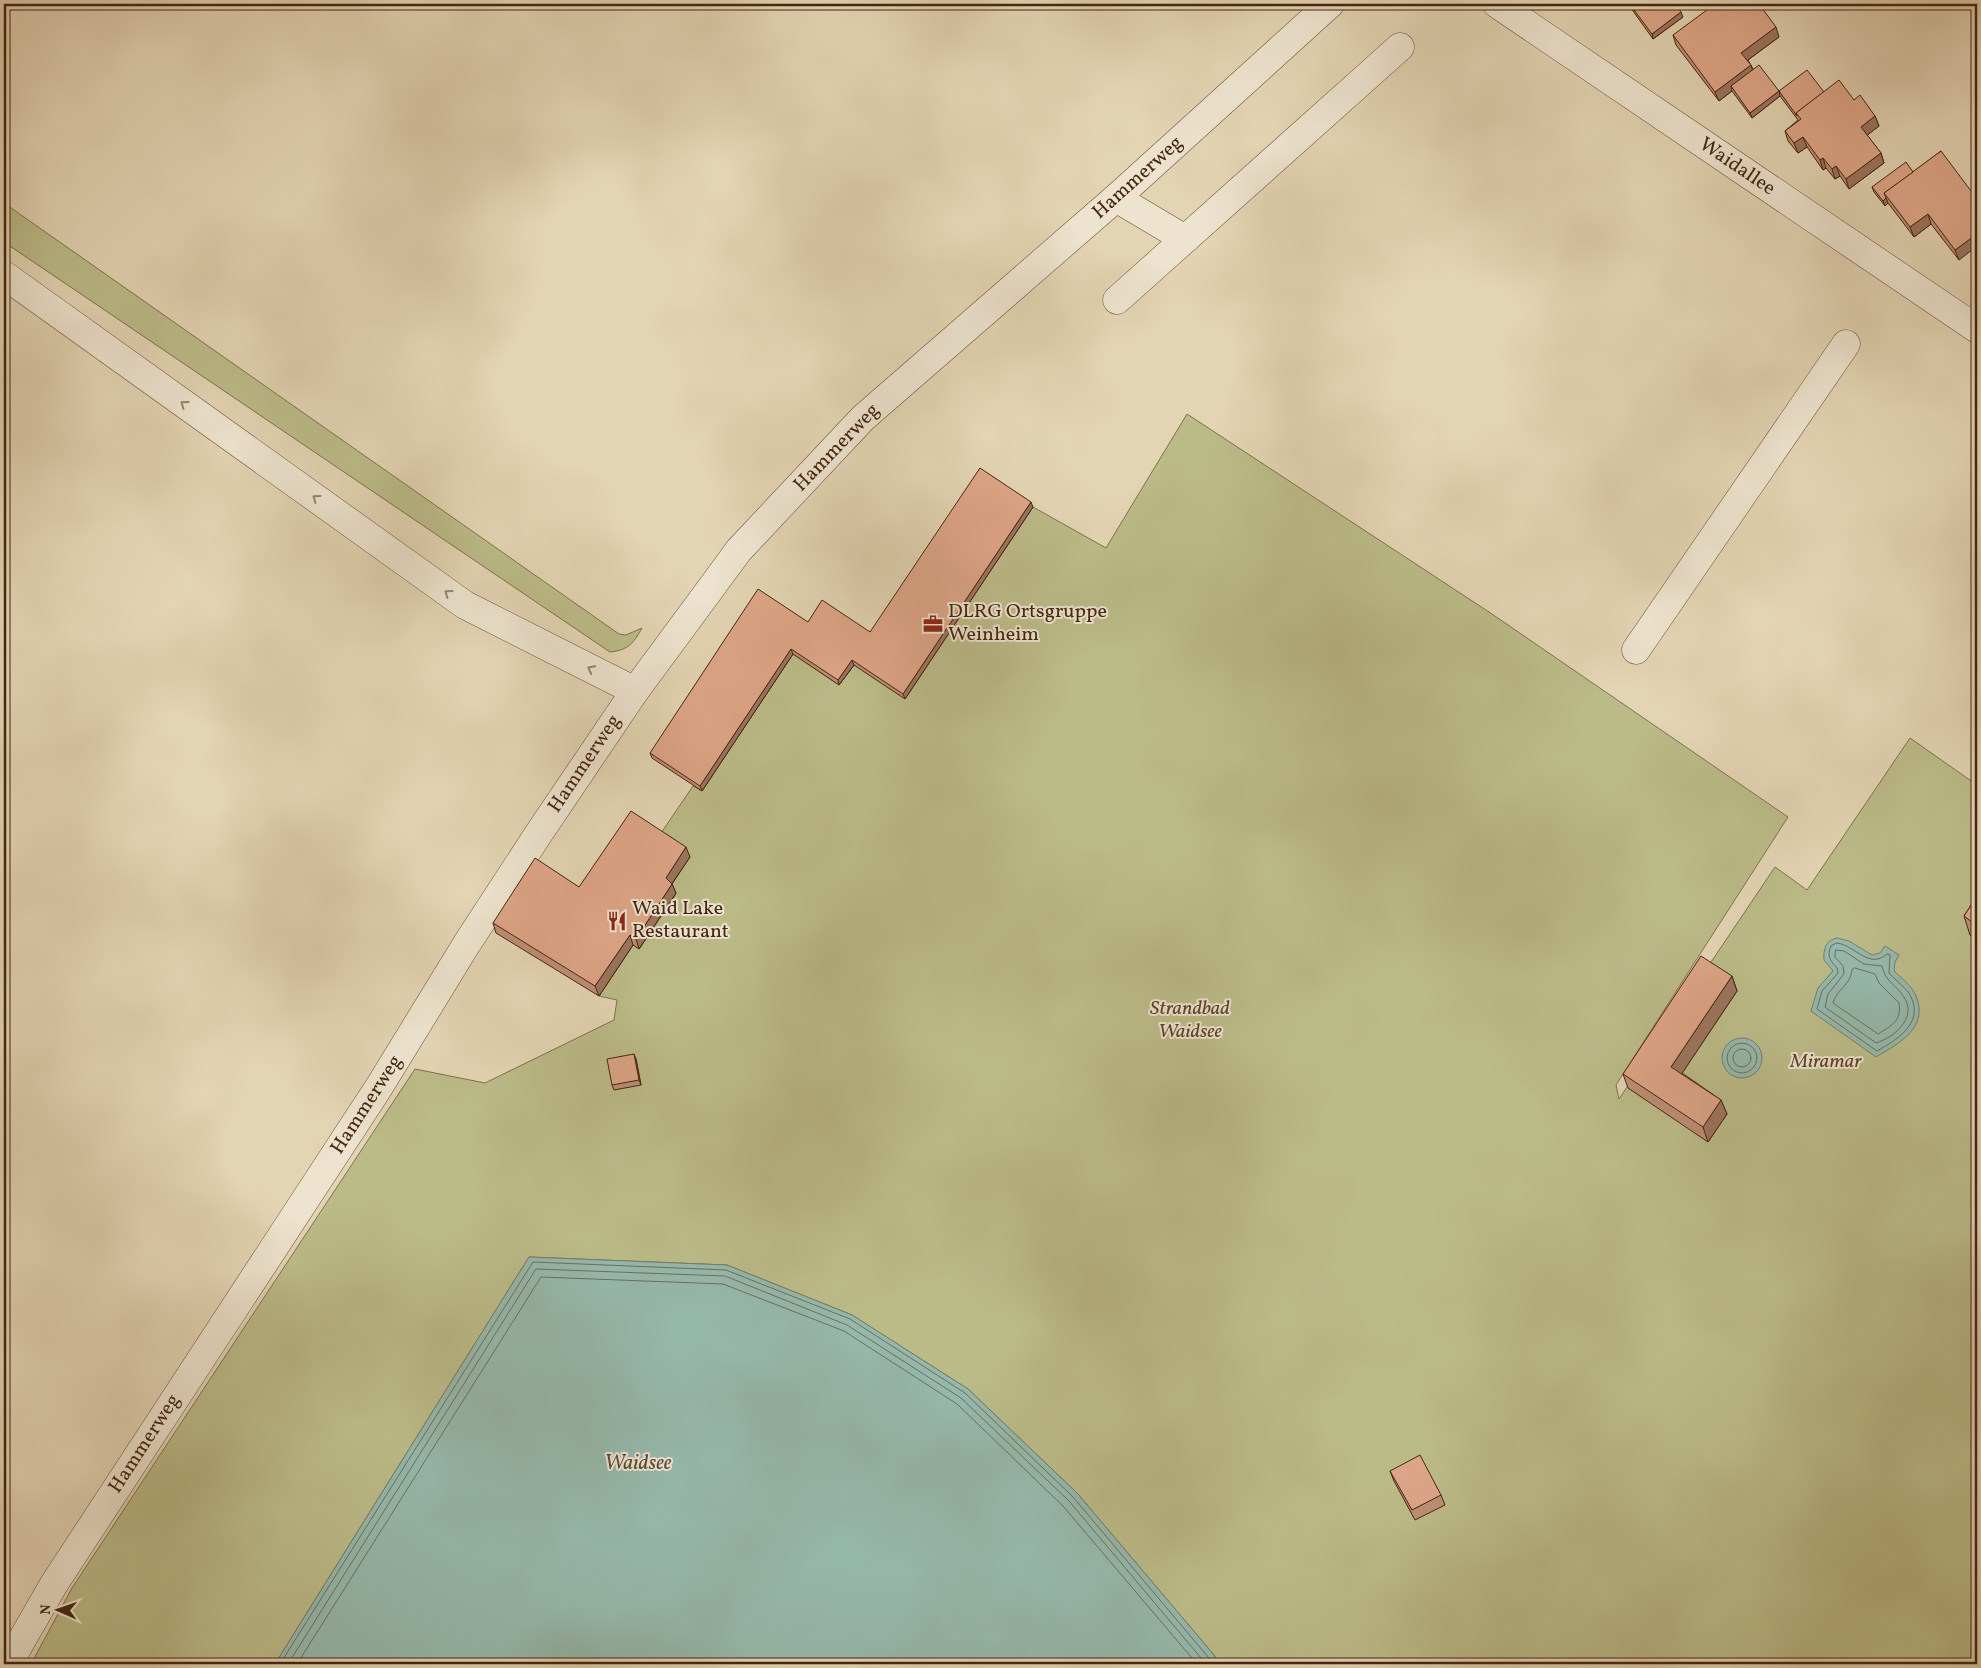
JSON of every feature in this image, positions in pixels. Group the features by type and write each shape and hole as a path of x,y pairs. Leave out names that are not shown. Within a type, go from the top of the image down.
{"street":[{"name":"Hammerweg","path":"8,1664 54,1584 379,1087 466,945 539,833 635,690 739,550 863,418 1116,198 1330,4"},
{"name":"Waidallee","path":"1497,4 1977,329"},
{"path":"1117,300 1400,47"},
{"path":"1116,198 1185,239"},
{"path":"4,275 465,606 635,690"},
{"path":"1636,650 1846,344"}],"green space":[{"path":"4,203 619,634 626,635 642,628 636,638 626,648 610,652 4,242"},
{"name":"Strandbad Waidsee","path":"1187,414 1489,612 1788,817 1616,1085 1619,1099 1775,867 1807,890 1910,738 1977,785 1977,1664 1219,1664 1214,1655 1077,1493 968,1389 852,1315 727,1265 529,1257 275,1664 31,1664 72,1588 415,1069 485,1083 614,1020 617,1000 599,996 633,945 640,948 676,894 669,888 659,836 693,786 702,791 793,654 839,685 854,665 1033,507 1106,548"}],"water":[{"path":"1837,938 1849,941 1872,955 1880,953 1885,946 1899,955 1895,962 1894,971 1911,988 1919,1006 1919,1016 1910,1033 1876,1057 1811,1011 1818,988 1833,971 1824,960 1825,949 1830,941"},
{"path":"1746,1038 1753,1041 1759,1047 1762,1058 1761,1066 1753,1075 1746,1078 1738,1078 1731,1075 1723,1066 1722,1054 1725,1047 1734,1039"},
{"name":"Waidsee","path":"529,1257 727,1265 852,1315 968,1389 1077,1493 1214,1655 1219,1664 275,1664"}],"building":[{"path":"1635,4 1675,4 1681,12 1652,34 1631,6"},
{"path":"1715,4 1759,4 1776,27 1741,53 1751,65 1715,92 1673,35"},
{"path":"1759,65 1779,91 1750,113 1731,86"},
{"path":"1807,70 1824,92 1796,113 1797,116 1779,91"},
{"path":"1839,80 1854,100 1860,95 1875,116 1861,127 1881,153 1846,179 1836,166 1832,169 1823,158 1820,160 1803,137 1794,143 1785,131 1801,119 1796,113"},
{"path":"1941,151 1977,199 1977,234 1955,250 1928,214 1910,227 1884,193"},
{"path":"1906,162 1913,172 1884,193 1886,198 1883,201 1872,187"},
{"path":"980,468 1031,502 903,694 852,660 838,680 791,649 700,786 650,753 758,589 808,622 822,600 870,632"},
{"path":"631,811 686,847 666,878 672,884 636,939 630,935 595,986 493,923 535,858 579,887"},
{"path":"1977,896 1977,926 1964,916"},
{"path":"1701,956 1732,976 1671,1067 1721,1100 1703,1127 1623,1074"},
{"path":"634,1054 639,1080 612,1085 607,1059"},
{"path":"1420,1455 1441,1495 1412,1510 1390,1471"}],"place":[{"name":"DLRG Ortsgruppe Weinheim","path":"933,624"},
{"name":"Waid Lake Restaurant","path":"617,921"}],"park label":[{"name":"Miramar","path":"1826,1062"}]}
